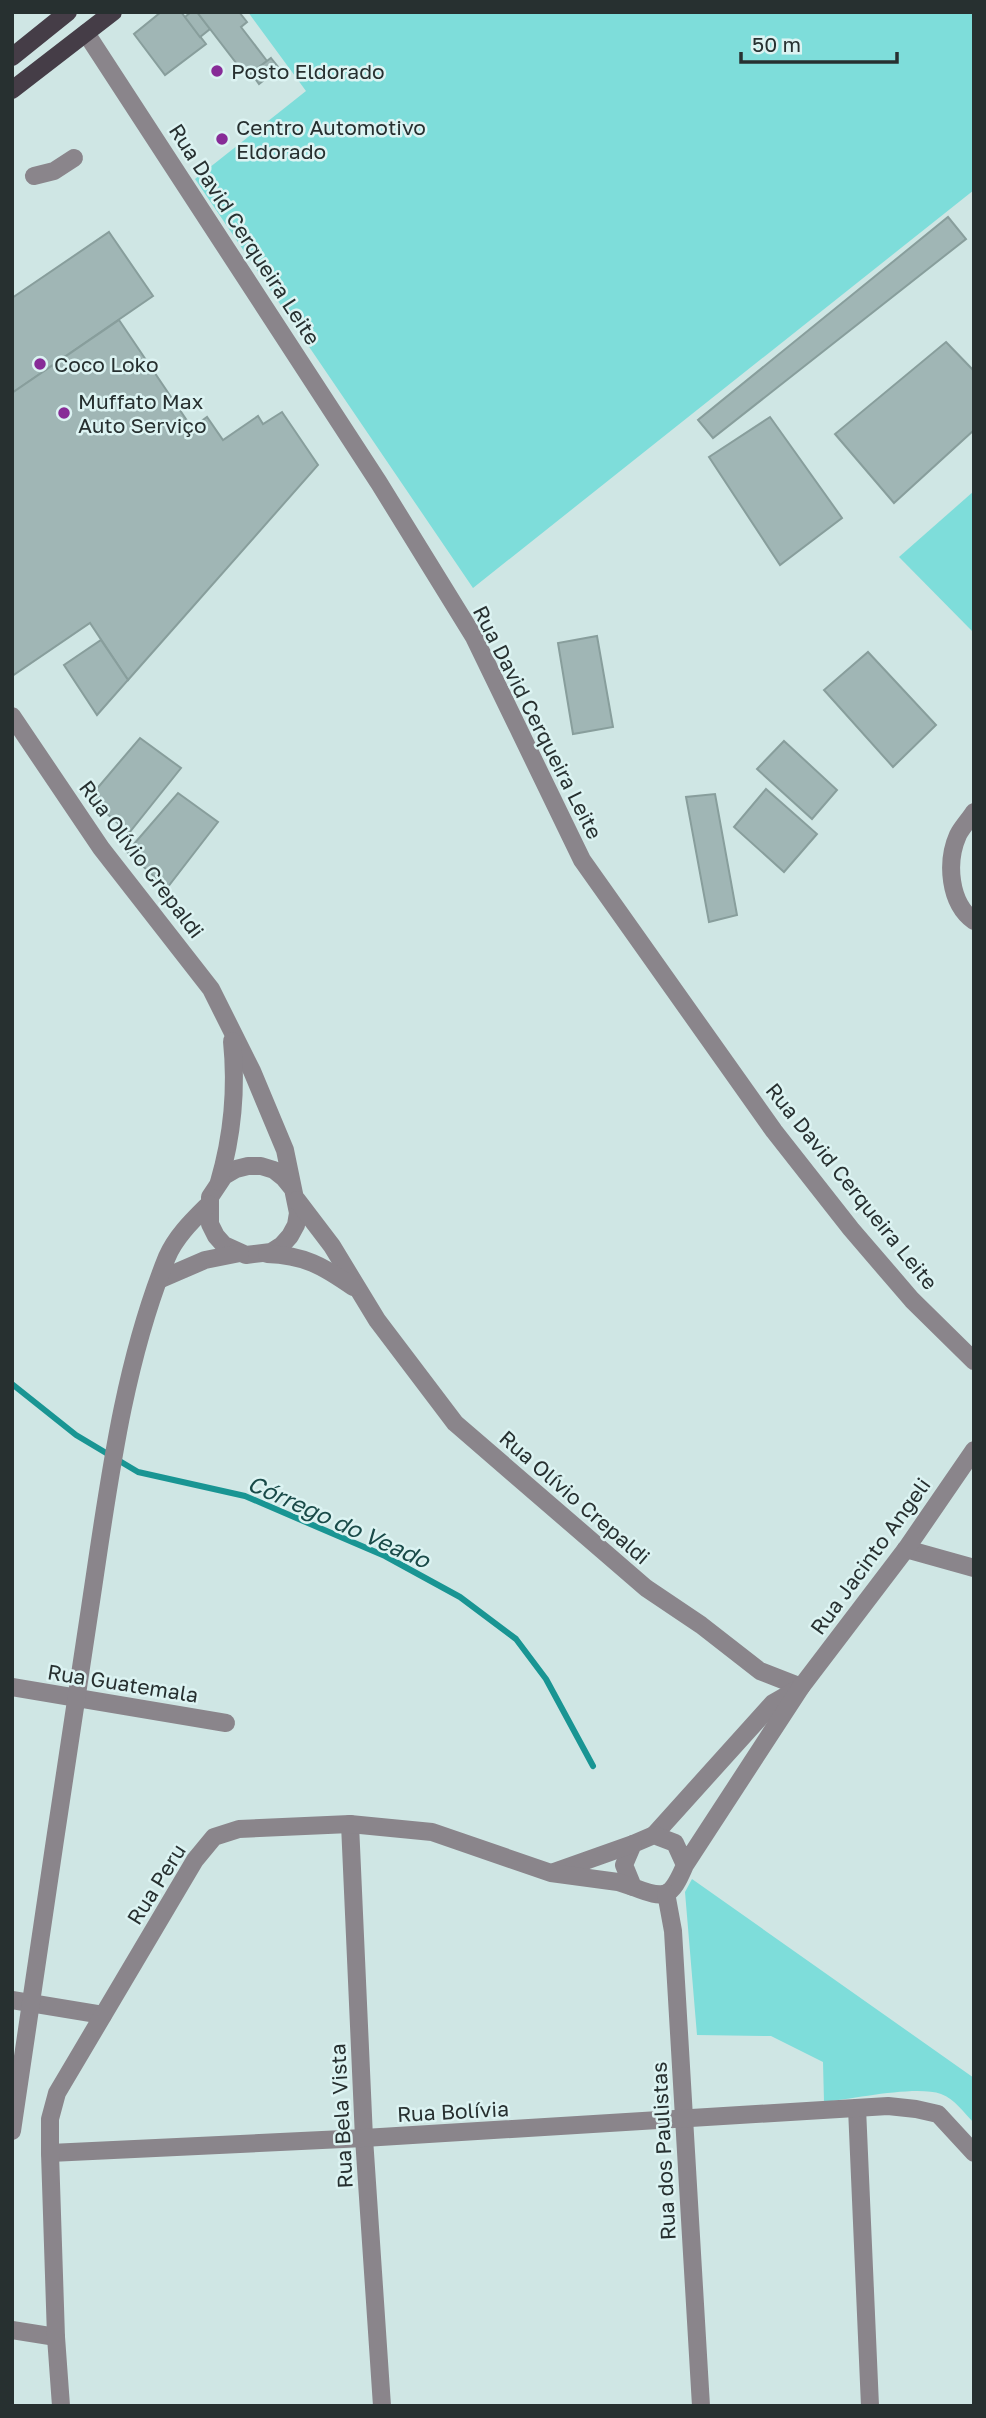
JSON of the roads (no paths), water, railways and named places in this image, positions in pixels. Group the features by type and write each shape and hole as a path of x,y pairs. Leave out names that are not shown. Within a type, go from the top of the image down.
{"main road":[{"path":"12,57 68,12"},
{"path":"12,90 113,12"}],"street":[{"name":"Rua David Cerqueira Leite","path":"86,33 379,483 474,636 582,860 775,1130 851,1229 912,1300 974,1361"},
{"path":"34,176 54,172 74,158"},
{"name":"Rua Olívio Crepaldi","path":"12,716 101,848 212,989 252,1070 285,1150 295,1194 412,1369 454,1423 646,1588 701,1625 760,1671 801,1687"},
{"path":"974,812 958,836 953,858 953,892 962,912 974,921"},
{"name":"Rua Olívio Crepaldi","path":"219,1181 230,1140 236,1100 231,1030"},
{"path":"261,1166 274,1170 284,1178 295,1194 298,1213 290,1236 282,1245 264,1254 246,1255 224,1245 210,1224 210,1198 219,1181 236,1169 261,1166"},
{"path":"12,2131 76,1698 124,1406 140,1334 167,1258 177,1238 209,1204"},
{"path":"161,1279 205,1260 240,1253"},
{"name":"Rua Olívio Crepaldi","path":"264,1254 285,1254 310,1260 361,1294"},
{"name":"Rua Jacinto Angeli","path":"685,1865 801,1687 906,1549 974,1450"},
{"path":"906,1549 974,1568"},
{"name":"Rua Guatemala","path":"12,1687 226,1723"},
{"name":"Rua Jacinto Angeli","path":"654,1835 773,1703 801,1687"},
{"name":"Rua Peru","path":"61,2406 56,2337 50,2119 57,2093 195,1860 214,1837 239,1829 350,1824 432,1832 551,1874 618,1882 633,1887"},
{"name":"Rua Bela Vista","path":"350,1824 364,2138 383,2406"},
{"path":"551,1874 654,1835 676,1843 685,1865 676,1887 654,1896 633,1887 624,1865 633,1843"},
{"name":"Rua dos Paulistas","path":"666,1893 673,1931 701,2406"},
{"path":"12,2000 103,2015"},
{"name":"Rua Bolívia","path":"50,2153 898,2107 938,2114 974,2153"},
{"path":"857,2108 870,2406"},
{"path":"12,2330 56,2337"}],"waterway":[{"name":"Córrego do Veado","path":"12,1384 76,1435 138,1472 245,1496 385,1556 460,1597 516,1639 546,1679 593,1766"}],"place":[{"name":"Posto Eldorado","path":"217,71"},
{"name":"Centro Automotivo Eldorado","path":"222,139"},
{"name":"Coco Loko","path":"40,364"},
{"name":"Muffato Max Auto Serviço","path":"64,413"}]}
